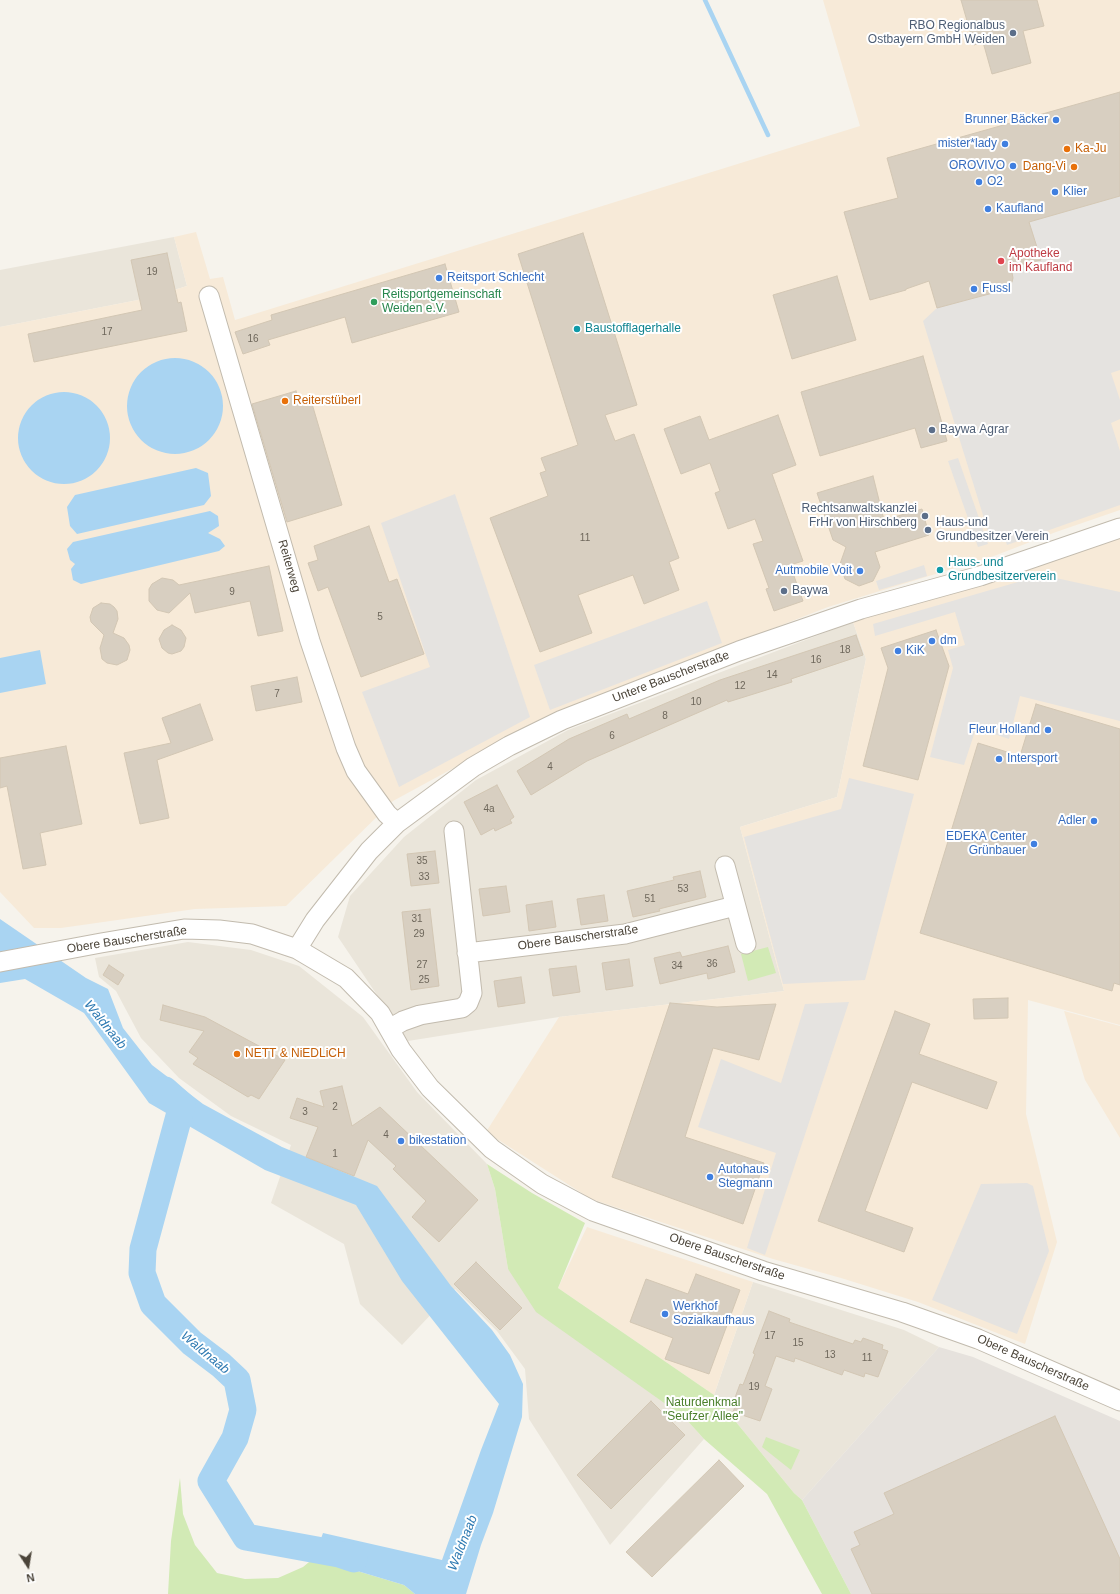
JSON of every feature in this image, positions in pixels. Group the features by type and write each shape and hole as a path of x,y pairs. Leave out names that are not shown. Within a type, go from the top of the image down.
{"street":[{"name":"Reiterweg","path":"209,296 310,641 346,748 356,771 387,814 397,824"},
{"name":"Untere Bauscherstraße","path":"297,949 315,920 369,851 397,824 473,767 508,746 562,720 739,651 860,609 971,579 1120,528"},
{"path":"389,1029 403,1021 420,1015 462,1008 468,1003 472,993 454,831"},
{"path":"725,866 746,944"},
{"name":"Obere Bauscherstraße","path":"467,953 625,934 735,906"},
{"name":"Obere Bauscherstraße","path":"0,962 184,929 218,930 252,934 297,949 346,978 380,1013 401,1050 430,1088 492,1149 542,1184 593,1211 763,1271 902,1312 978,1338 1120,1401"}],"shaded area":[{"path":"823,0 1120,0 1120,510 1056,532 994,556 828,607 549,716 393,801 286,906 195,909 61,928 34,928 0,892 0,327 148,298 187,286 174,237 196,232 210,279 223,277 235,320 860,126"},
{"path":"1120,196 1120,370 1111,373 1120,400 1120,419 1111,423 1120,451 1120,505 1007,545 1004,536 991,541 923,321 937,308 1004,290 1009,287 1010,268 1041,260 1029,222"},
{"path":"174,237 187,286 148,298 0,327 0,270"},
{"path":"958,458 988,544 978,547 948,461"},
{"path":"455,494 530,717 399,787 362,692 430,667 381,523"},
{"path":"1120,532 1120,1025 1028,1000 1026,1114 1057,1242 1025,1344 918,1302 773,1259 591,1199 486,1132 559,1017 784,991 740,827 837,797 866,659 853,622 1039,561"},
{"path":"924,565 927,576 879,590 876,581"},
{"path":"1042,575 1120,592 1120,721 1020,696 1009,739 976,728 964,765 930,757 953,668 948,650 965,645 955,612 875,636 873,624"},
{"path":"707,601 722,643 550,710 534,665"},
{"path":"853,622 866,659 837,797 740,827 784,991 559,1017 408,1041 338,937 350,896 404,837 476,780 568,730"},
{"path":"849,778 914,794 865,980 783,984 744,837 841,809"},
{"path":"188,942 251,950 299,966 363,1017 417,1092 487,1164 495,1189 508,1269 684,1417 704,1439 610,1545 529,1419 525,1369 497,1331 455,1289 402,1345 360,1304 344,1244 271,1203 291,1145 231,1116 179,1078 141,1038 116,991 99,977 95,958"},
{"path":"849,1002 765,1255 747,1248 776,1153 698,1127 721,1059 781,1083 805,1004"},
{"path":"1064,1011 1120,1026 1120,1138 1085,1080"},
{"path":"1027,1183 1033,1186 1049,1251 1017,1334 932,1300 981,1184"},
{"path":"587,1227 753,1282 714,1395 558,1288"},
{"path":"753,1282 904,1330 939,1347 802,1500 794,1493 714,1395"},
{"path":"939,1347 973,1357 1120,1421 1120,1594 851,1594 802,1500"}],"green space":[{"path":"768,947 776,973 748,981 741,954"},
{"name":"Naturdenkmal \"Seufzer Allee\"","path":"487,1164 532,1193 585,1223 558,1288 714,1395 794,1493 802,1500 851,1594 822,1594 767,1494 704,1439 684,1417 536,1312 508,1269 495,1189"},
{"path":"766,1437 800,1450 791,1470 762,1447"},
{"path":"180,1478 183,1514 195,1545 217,1573 245,1579 278,1578 303,1567 314,1558 404,1585 415,1594 168,1594 171,1541"}],"water":[{"path":"175,358 193,362 209,372 219,388 223,406 219,424 209,440 193,450 175,454 157,450 141,440 131,424 127,406 131,388 141,372 157,362"},
{"path":"64,392 82,395 97,405 107,420 110,438 107,456 97,471 82,481 64,484 46,481 31,471 21,456 18,438 21,420 31,405 46,395"},
{"path":"196,468 208,473 211,496 204,505 77,534 70,526 67,507 75,495"},
{"path":"210,511 218,516 219,526 208,533 220,539 225,546 219,551 81,584 73,580 71,569 75,564 70,560 67,549 73,542"},
{"path":"40,650 46,684 0,693 0,658"},
{"path":"0,919 86,978 108,989 123,1028 152,1065 203,1104 282,1147 377,1186 451,1286 492,1330 510,1355 523,1384 522,1417 493,1513 481,1545 466,1594 415,1594 404,1585 314,1558 323,1533 442,1560 499,1404 402,1281 356,1205 265,1170 149,1103 84,1013 25,979 0,983"}],"building":[{"path":"961,0 1037,0 1044,26 1023,31 1031,63 992,74 983,42 974,45"},
{"name":"Kaufland","path":"1120,92 1120,196 1029,222 1041,260 1011,267 1013,278 1012,282 1009,287 1004,290 937,308 929,281 906,290 870,300 844,212 898,198 887,158"},
{"path":"583,233 637,405 605,415 615,441 634,434 679,558 669,562 679,590 644,604 633,575 578,595 592,633 540,652 490,518 548,496 540,473 546,471 541,458 578,445 518,254"},
{"path":"167,253 178,303 181,302 187,331 34,362 28,334 142,310 131,260"},
{"path":"445,264 459,312 352,343 345,317 268,340 270,345 243,354 235,332 272,320 271,315"},
{"path":"837,276 856,340 792,359 773,295"},
{"path":"923,356 947,441 921,448 915,428 820,456 801,392"},
{"path":"296,391 299,401 310,397 342,505 287,522 252,404"},
{"path":"778,415 796,465 772,474 803,561 790,565 803,601 774,611 766,589 769,588 753,544 763,541 755,519 728,529 715,493 720,491 710,463 681,474 664,429 700,416 709,440"},
{"path":"873,476 884,520 922,509 929,535 875,552 880,567 873,581 859,586 845,579 840,564 846,547 833,540 817,493"},
{"path":"369,526 389,582 397,579 424,654 361,677 328,587 318,591 308,563 318,560 314,546"},
{"path":"269,566 283,631 258,636 250,601 195,613 190,593 169,613 157,610 149,601 149,589 152,584 162,578 173,580 179,585"},
{"path":"101,603 110,604 117,611 118,619 113,633 124,638 129,645 130,650 127,660 117,665 107,663 102,659 100,648 104,635 91,622 90,617 93,608"},
{"path":"172,625 181,630 186,638 184,647 181,651 172,654 168,653 162,648 159,639 164,630"},
{"path":"936,630 949,666 918,780 863,766 888,668 881,648"},
{"path":"856,635 863,655 791,679 792,682 728,702 727,700 587,761 531,795 517,771 569,739 627,714 629,719 720,680"},
{"path":"297,677 302,702 256,711 251,686"},
{"path":"200,704 213,740 157,760 169,818 140,824 124,753 171,743 162,718"},
{"name":"EDEKA Center Grünbauer","path":"1036,704 1120,729 1120,985 1114,983 1112,991 920,933 978,743 1020,756"},
{"path":"66,746 82,824 40,833 46,865 23,869 7,786 0,788 0,758"},
{"path":"497,785 514,817 510,820 512,823 495,831 494,828 481,835 464,802"},
{"path":"435,851 439,883 411,886 407,854"},
{"path":"700,871 706,897 659,909 660,911 633,917 627,891 674,880 673,877"},
{"path":"506,886 510,912 483,916 479,889"},
{"path":"604,895 608,921 581,925 577,899"},
{"path":"552,901 556,927 529,931 526,905"},
{"path":"430,909 439,986 411,990 402,912"},
{"path":"728,946 735,972 708,979 707,973 660,984 654,958 680,952 682,957"},
{"path":"629,959 633,986 606,990 602,963"},
{"path":"109,965 124,975 118,985 103,975"},
{"path":"576,966 580,992 553,996 549,969"},
{"path":"521,977 525,1003 498,1007 494,981"},
{"path":"1008,998 1008,1018 974,1019 973,999"},
{"path":"670,1003 717,1007 776,1004 759,1060 713,1048 685,1137 764,1163 743,1224 612,1177"},
{"path":"163,1005 205,1017 285,1060 259,1099 251,1095 248,1097 193,1064 198,1058 189,1052 204,1031 160,1020"},
{"path":"895,1011 930,1024 919,1054 997,1082 987,1109 912,1082 865,1211 913,1228 904,1252 818,1221"},
{"path":"342,1086 352,1126 380,1107 478,1200 439,1242 412,1217 426,1201 393,1169 396,1166 368,1140 354,1176 306,1157 318,1127 290,1118 297,1098 324,1107 320,1091"},
{"path":"476,1262 522,1308 500,1330 454,1284"},
{"path":"696,1274 740,1290 709,1374 665,1359 673,1338 630,1322 646,1279 688,1294"},
{"path":"769,1311 790,1319 789,1322 853,1344 855,1340 861,1342 863,1338 883,1345 882,1349 888,1351 878,1377 865,1373 864,1377 844,1370 842,1375 795,1358 794,1362 776,1356 765,1386 772,1389 760,1421 733,1412 736,1404 733,1403 740,1384 743,1385"},
{"path":"651,1401 685,1435 611,1509 577,1475"},
{"path":"1055,1416 1120,1559 1120,1594 872,1594 851,1549 860,1545 854,1532 894,1514 884,1493"},
{"path":"719,1460 744,1486 652,1577 626,1552"}],"waterway":[{"path":"705,0 768,135"},
{"name":"Waldnaab","path":"165,1090 182,1105 143,1249 142,1273 153,1304 192,1343 221,1365 237,1380 243,1410 235,1438 211,1481 246,1537 339,1554 354,1559"}],"place":[{"name":"RBO Regionalbus Ostbayern GmbH Weiden","path":"1013,33"},
{"name":"Brunner Bäcker","path":"1056,120"},
{"name":"mister*lady","path":"1005,144"},
{"name":"Ka-Ju","path":"1067,149"},
{"name":"OROVIVO","path":"1013,166"},
{"name":"Dang-Vi","path":"1074,167"},
{"name":"O2","path":"979,182"},
{"name":"Klier","path":"1055,192"},
{"name":"Kaufland","path":"988,209"},
{"name":"Apotheke im Kaufland","path":"1001,261"},
{"name":"Reitsport Schlecht","path":"439,278"},
{"name":"Fussl","path":"974,289"},
{"name":"Reitsportgemeinschaft Weiden e.V.","path":"374,302"},
{"name":"Baustofflagerhalle","path":"577,329"},
{"name":"Reiterstüberl","path":"285,401"},
{"name":"Baywa Agrar","path":"932,430"},
{"name":"Rechtsanwaltskanzlei FrHr von Hirschberg","path":"925,516"},
{"name":"Haus-und Grundbesitzer Verein","path":"928,530"},
{"name":"Haus- und Grundbesitzerverein","path":"940,570"},
{"name":"Autmobile Voit","path":"860,571"},
{"name":"Baywa","path":"784,591"},
{"name":"dm","path":"932,641"},
{"name":"KiK","path":"898,651"},
{"name":"Fleur Holland","path":"1048,730"},
{"name":"Intersport","path":"999,759"},
{"name":"Adler","path":"1094,821"},
{"name":"EDEKA Center Grünbauer","path":"1034,844"},
{"name":"NETT & NiEDLiCH","path":"237,1054"},
{"name":"bikestation","path":"401,1141"},
{"name":"Autohaus Stegmann","path":"710,1177"},
{"name":"Werkhof Sozialkaufhaus","path":"665,1314"}]}
